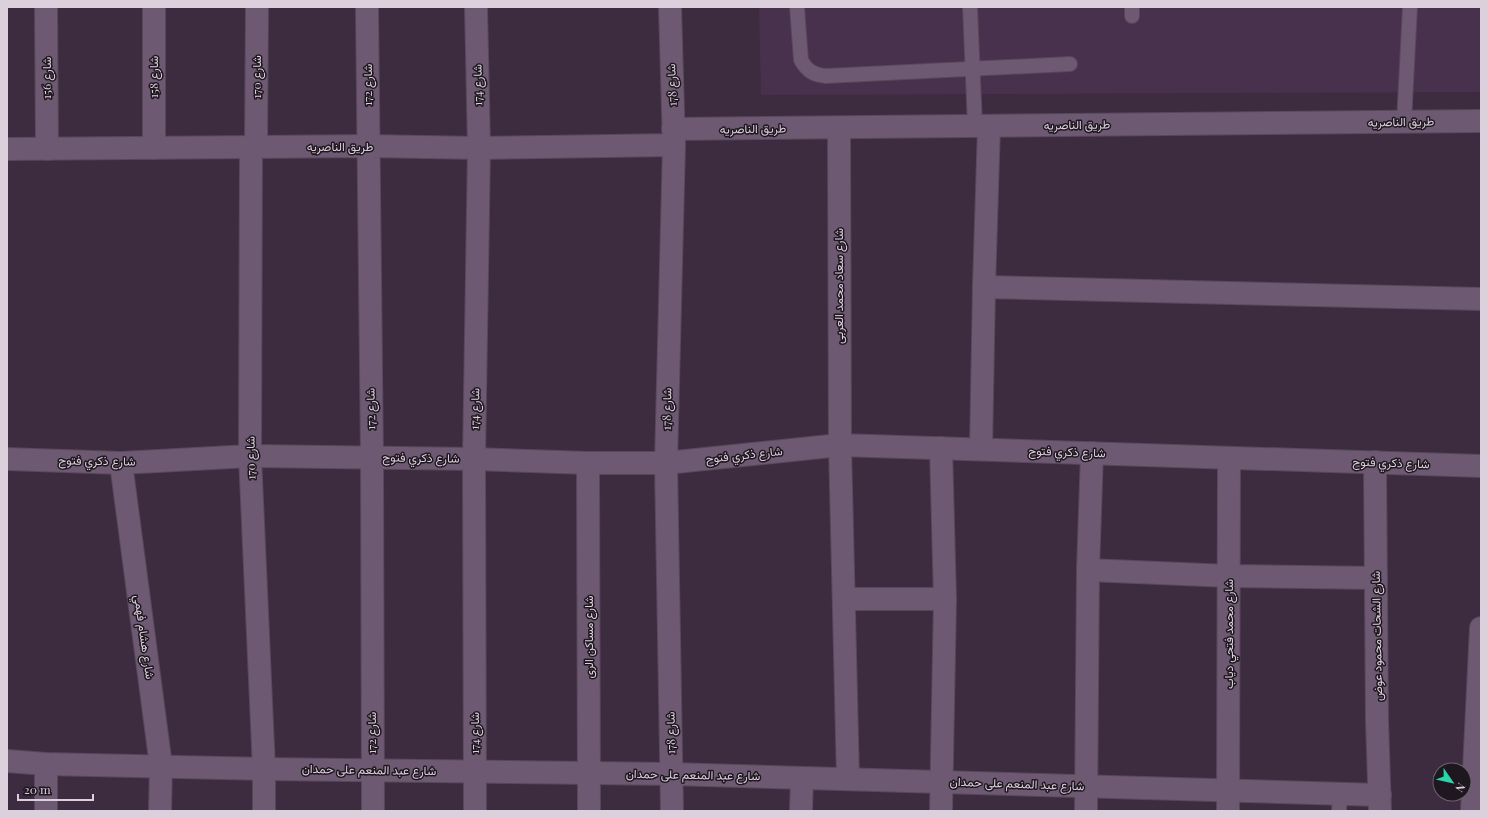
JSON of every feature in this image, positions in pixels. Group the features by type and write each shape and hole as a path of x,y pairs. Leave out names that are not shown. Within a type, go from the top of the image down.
{"street":[{"name":"شارع 156","path":"46,7 47,149"},
{"name":"شارع 158","path":"154,7 154,148"},
{"name":"شارع 170","path":"257,7 250,456 264,769 264,811"},
{"name":"شارع 172","path":"367,7 372,458 373,811"},
{"name":"شارع 174","path":"476,7 479,148 474,459 476,811"},
{"name":"شارع 178","path":"670,7 673,137 666,463 672,811"},
{"name":"طريق الناصريه","path":"7,149 368,146 479,148 839,128 1481,121"},
{"path":"981,450 984,287 982,126"},
{"name":"شارع سعاد محمد العربى","path":"839,128 840,445 845,599 848,779"},
{"path":"984,287 1481,299"},
{"name":"شارع ذكري فتوح","path":"7,459 121,463 250,456 474,459 588,463 666,463 840,445 1481,466"},
{"path":"941,448 945,599 941,811"},
{"path":"1086,811 1088,570 1092,453"},
{"name":"شارع محمد فتحي دياب","path":"1228,801 1229,458"},
{"name":"شارع الشحات محمود عوض","path":"1375,462 1380,803"},
{"name":"شارع هشام فهمي","path":"121,463 161,766 160,811"},
{"name":"شارع مساكن الرى","path":"588,463 589,811"},
{"path":"1088,570 1229,576 1376,578"},
{"path":"845,599 945,599"},
{"path":"1472,811 1481,628"},
{"name":"شارع عبد المنعم على حمدان","path":"7,761 46,764 264,769 672,774 1087,786 1228,801 1380,803"},
{"path":"46,764 46,811"},
{"path":"801,811 802,778"}],"lane":[{"path":"797,7 801,60 805,67 818,75 826,76 1070,64"},
{"path":"970,7 973,69 982,126"},
{"path":"1404,122 1410,7"}],"shaded area":[{"path":"759,7 1481,7 1481,92 761,95"}]}
